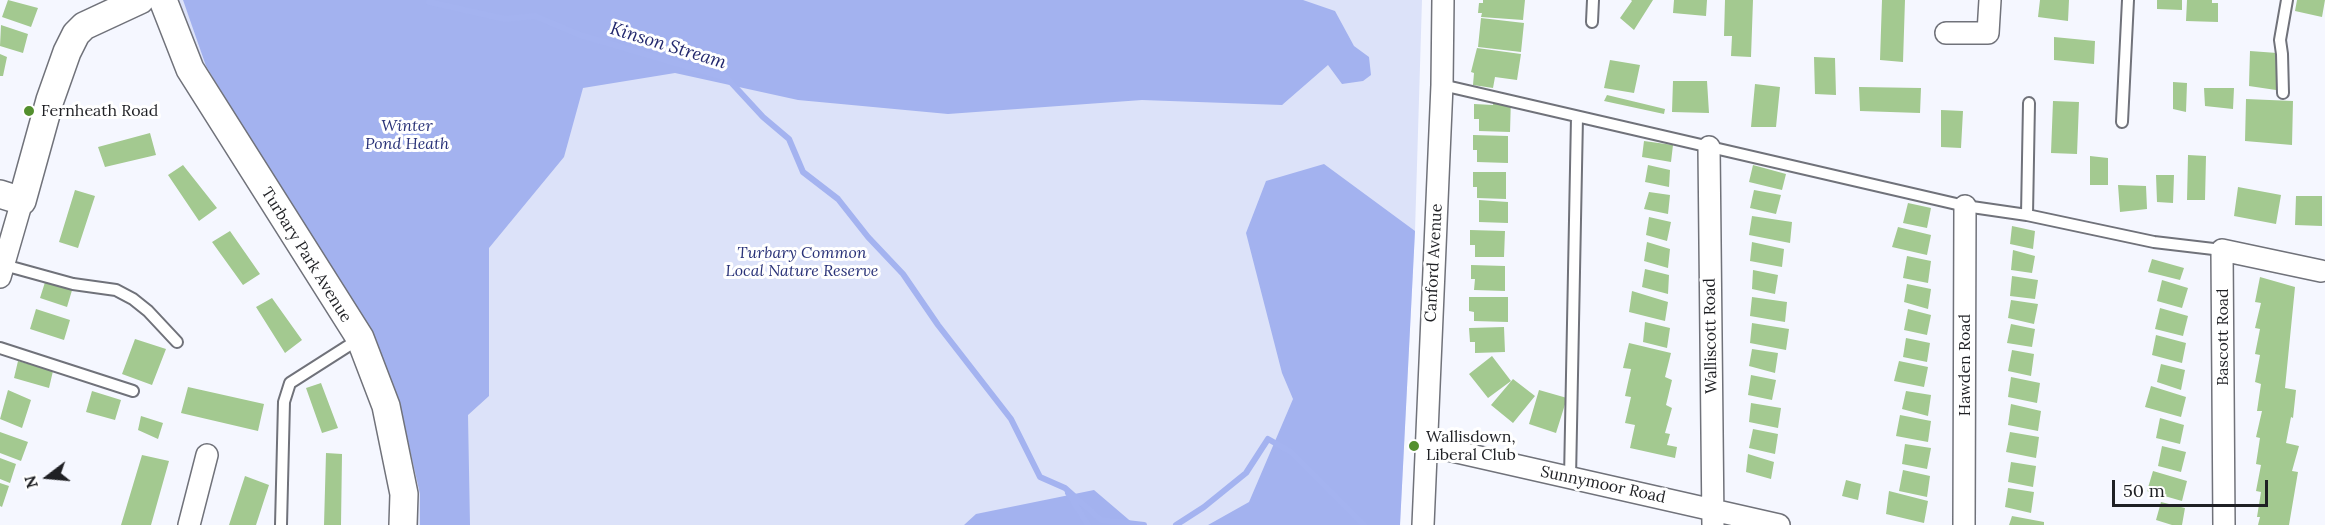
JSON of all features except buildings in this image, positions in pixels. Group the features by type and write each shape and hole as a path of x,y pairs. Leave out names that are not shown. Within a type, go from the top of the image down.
{"street":[{"path":"2,271 11,198 76,34 84,26 140,0"},
{"name":"Turbary Park Avenue","path":"163,0 190,69 360,338 386,406 404,494 403,525"},
{"name":"Canford Avenue","path":"1423,525 1442,85 1443,0"},
{"path":"1946,33 1988,33 1990,0"},
{"name":"Walliscott Road","path":"1709,147 1713,517"},
{"name":"Hawden Road","path":"1964,525 1965,206"},
{"path":"2222,250 2321,270"},
{"name":"Bascott Road","path":"2222,250 2224,525"},
{"name":"Sunnymoor Road","path":"1426,445 1570,478 1713,517 1779,525"},
{"path":"189,525 207,455"}],"lane":[{"path":"1592,22 1593,0"},
{"path":"2122,122 2128,0"},
{"path":"2283,93 2280,40 2287,0"},
{"path":"1442,85 1965,206 2154,242 2222,250"},
{"path":"2027,216 2029,103"},
{"path":"1570,478 1576,117"},
{"path":"2,271 116,290 134,299 177,342"},
{"path":"281,525 284,402 290,383 360,338"},
{"path":"0,348 133,392"}],"green space":[{"name":"Turbary Common Local Nature Reserve","path":"163,0 1422,0 1415,231 1400,525 403,525 386,406"},
{"name":"Winter Pond Heath","path":"183,0 1303,0 1335,11 1354,46 1369,57 1371,75 1363,81 1342,84 1328,65 1282,105 1142,100 948,114 798,100 675,73 583,88 564,157 489,248 489,396 468,415 470,525 420,525 420,494 398,397 366,324 206,66"},
{"path":"1324,164 1415,231 1400,525 1208,525 1249,502 1293,399 1282,373 1246,233 1266,181"},
{"path":"1094,490 1135,525 964,525 976,514"}],"waterway":[{"name":"Kinson Stream","path":"429,2 505,19 535,16 580,35 727,78 763,117 789,139 803,172 838,199 868,237 903,274 938,325 1011,419 1040,477 1065,488 1101,520 1144,525"},
{"name":"Kinson Stream","path":"1176,525 1204,507 1246,473 1268,439 1291,452 1364,525"},
{"name":"Kinson Stream","path":"1068,493 1088,525"}],"place":[{"name":"Fernheath Road","path":"29,111"},
{"name":"Wallisdown, Liberal Club","path":"1414,446"}]}
